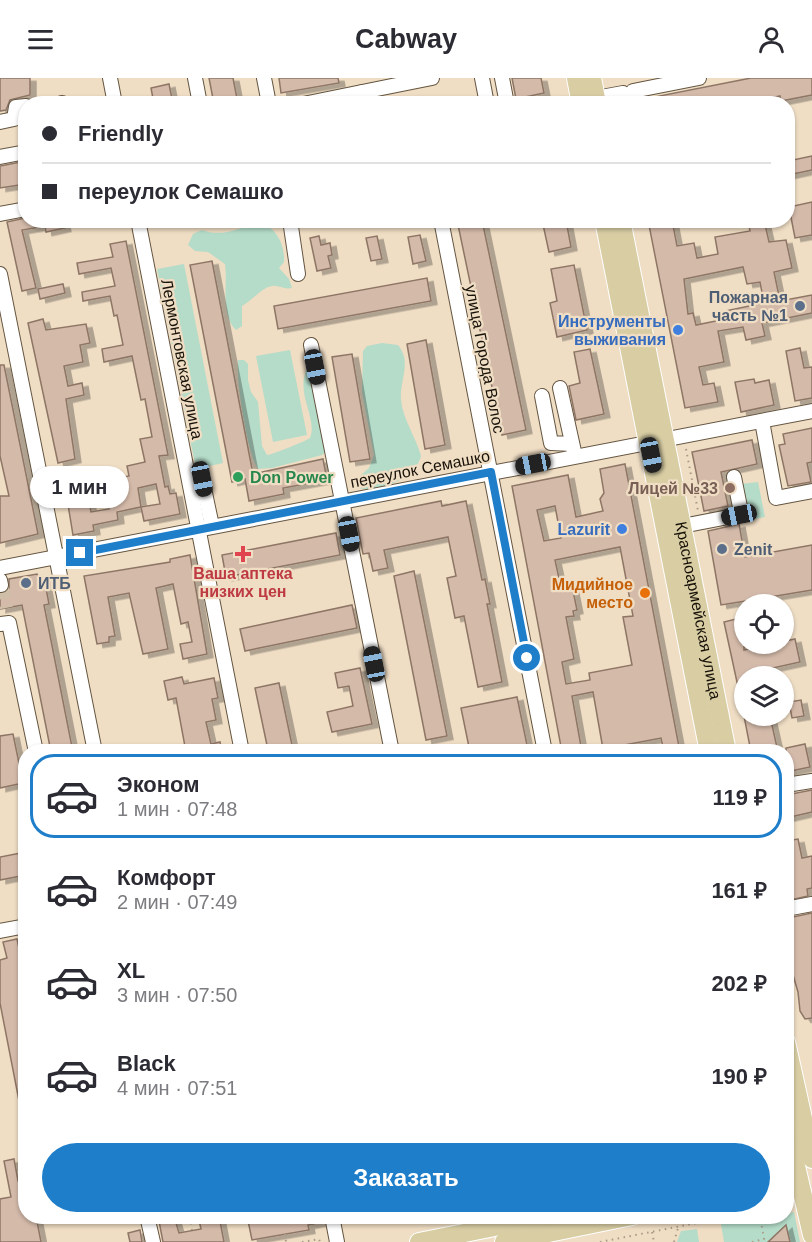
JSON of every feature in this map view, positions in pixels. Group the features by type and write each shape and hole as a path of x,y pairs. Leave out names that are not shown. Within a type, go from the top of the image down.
{"main road":[{"path":"576,78 583,96"},
{"path":"587,96 592,78"},
{"name":"Красноармейская улица","path":"606,228 656,442 682,526 725,744"},
{"name":"Красноармейская улица","path":"622,228 708,744"},
{"path":"794,1106 801,1162 799,1182 812,1235"},
{"path":"794,1144 801,1162"},
{"path":"419,1242 482,1224"},
{"path":"504,1242 593,1224"}],"street":[{"path":"110,78 113,96"},
{"path":"195,78 198,96"},
{"path":"264,78 267,96"},
{"path":"370,96 432,78"},
{"path":"482,78 485,96"},
{"path":"502,78 505,96"},
{"path":"611,96 699,78"},
{"path":"0,122 14,119 16,107 18,107"},
{"path":"0,157 18,154"},
{"path":"0,214 18,211"},
{"name":"Лермонтовская улица","path":"140,228 205,528 241,744"},
{"path":"291,228 298,274"},
{"name":"улица Города Волос","path":"443,228 543,744"},
{"path":"0,274 93,744"},
{"path":"311,345 390,744"},
{"path":"542,396 551,443 574,450 560,388"},
{"name":"переулок Семашко","path":"0,568 491,472 574,450 656,442 812,411"},
{"path":"762,422 776,498 812,491"},
{"path":"682,526 739,515 741,512 734,477"},
{"path":"202,479 205,528"},
{"path":"6,608 4,624 34,744"},
{"path":"794,784 812,781"},
{"path":"794,907 812,904"},
{"path":"0,931 18,928"},
{"path":"149,1224 153,1242"},
{"path":"334,1224 337,1242"}],"path":[{"path":"683,437 701,523"},
{"path":"191,1224 192,1230"},
{"path":"600,1242 693,1224"},
{"path":"752,1242 764,1239 761,1224"},
{"path":"674,1242 678,1227"},
{"path":"652,1232 654,1242"},
{"path":"285,1234 286,1242"},
{"path":"628,1237 629,1242"},
{"path":"302,1242 319,1239 320,1242"}],"green space":[{"path":"270,228 274,231 281,242 284,255 284,262 279,268 289,279 292,288 272,286 261,291 242,306 242,326 236,330 226,308 225,264 208,252 195,251 188,245 193,234 202,230 222,233"},
{"path":"184,264 223,463 196,469 157,269"},
{"path":"382,343 398,345 402,351 405,364 401,392 402,406 421,456 415,469 403,479 379,488 363,489 352,483 369,468 374,455 362,392 363,351 367,346"},
{"path":"290,350 307,435 273,442 256,356"},
{"path":"238,360 244,360 248,364 248,380 251,392 258,402 262,446 267,455 310,438 312,430 304,388 307,368 312,375 328,449 322,455 272,468 258,469 250,448 243,416"},
{"path":"758,482 765,517 748,520 741,484"},
{"path":"794,1212 800,1242 724,1242 721,1224 794,1224"},
{"path":"697,1229 699,1242 677,1242 681,1231"}],"building":[{"path":"0,78 30,78 30,95 18,96 10,100 6,110 0,111"},
{"path":"209,78 233,78 236,96 212,96"},
{"path":"279,78 338,78 339,83 281,93"},
{"path":"512,78 541,78 544,93 515,96"},
{"path":"751,78 812,78 812,95 795,98 795,96 659,96"},
{"path":"169,84 171,96 152,96 151,88"},
{"path":"812,156 812,170 795,174 795,160"},
{"path":"18,163 18,185 0,188 0,166"},
{"path":"812,202 812,235 795,238 793,228 795,228 795,206"},
{"path":"18,220 18,228 34,228 22,230 36,288 22,291 7,222"},
{"path":"45,228 65,228 46,232"},
{"path":"459,228 484,228 526,430 502,435"},
{"path":"544,228 567,228 571,247 549,252"},
{"path":"650,228 674,228 677,246 694,243 697,258 718,254 715,237 750,231 749,228 766,228 769,242 786,240 792,268 774,272 780,301 812,295 812,313 762,323 765,336 746,340 743,327 718,331 724,362 699,367 703,385 714,383 718,402 685,408","holes":["743,267 747,284 760,282 764,303 720,312 721,320 696,325 693,313 688,314 684,279"]},
{"path":"420,235 426,261 413,264 408,237"},
{"path":"319,236 321,245 330,243 332,255 328,256 331,268 317,271 310,238"},
{"path":"377,236 382,259 371,261 366,238"},
{"path":"126,241 168,455 159,456 165,487 168,486 170,494 176,493 180,514 144,521 141,507 117,512 118,520 93,525 94,531 73,535 64,480 87,475 89,483 129,476 127,466 145,462 140,439 152,437 145,399 141,400 132,356 104,362 102,349 123,345 117,315 114,316 110,296 83,301 82,292 115,286 111,268 79,274 77,263 113,257 110,244","holes":["156,484 160,504 141,507 138,488","106,492 109,509 91,512 88,495"]},
{"path":"212,261 253,474 323,459 327,480 283,488 284,494 249,501 245,479 232,482 190,265"},
{"path":"574,265 587,330 557,337 550,303 557,301 551,269"},
{"path":"427,278 431,301 278,329 274,306"},
{"path":"63,284 65,293 40,299 38,289"},
{"path":"43,319 46,330 86,324 90,343 80,345 83,362 64,366 68,386 82,383 84,395 66,399 75,459 58,463 28,323"},
{"path":"426,340 445,445 425,449 407,344"},
{"path":"800,348 804,368 812,367 812,398 795,401 786,351"},
{"path":"590,349 604,414 576,420 569,386 580,383 574,352"},
{"path":"352,354 370,459 350,462 332,357"},
{"path":"0,365 4,365 38,534 0,543 0,496 9,496 0,456"},
{"path":"754,379 755,383 769,380 774,405 741,412 735,382"},
{"path":"812,428 812,462 807,463 811,482 788,486 779,445 785,444 783,434"},
{"path":"752,440 757,464 721,472 728,506 704,511 692,452"},
{"path":"625,464 678,744 662,744 661,738 629,744 602,744 593,692 572,696 581,744 560,744 512,486 568,475 576,517 603,511 600,499 604,493 600,469","holes":["555,506 561,538 544,541 537,510","620,547 633,616 623,617 632,665 589,673 590,680 566,684 562,662 574,659 566,617 574,616 573,611 577,610 571,581 560,583 555,560"]},
{"path":"441,501 442,506 466,501 482,580 485,579 490,604 487,604 502,682 478,687 464,616 455,618 447,578 456,576 448,537 384,550 388,568 373,571 369,553 363,554 356,518"},
{"path":"739,524 745,557 812,545 812,590 788,594 734,594 734,603 721,605 708,531"},
{"path":"336,533 340,555 226,577 222,555"},
{"path":"190,555 207,654 183,659 180,644 192,642 188,622 181,624 173,584 156,588 168,649 143,654 129,593 108,597 115,636 109,637 109,642 97,644 84,576 170,562 170,559"},
{"path":"414,571 447,736 426,740 394,576"},
{"path":"37,574 39,579 44,578 49,604 44,605 71,744 49,744 22,605 0,609 0,594 9,588 9,579"},
{"path":"352,605 357,628 245,651 240,629"},
{"path":"734,620 734,654 794,654 795,639 800,662 782,666 734,666 734,668 724,622"},
{"path":"360,668 372,724 332,732 327,712 353,706 349,686 338,688 335,673"},
{"path":"182,677 184,684 214,678 218,698 212,699 216,720 206,722 211,744 185,744 176,698 168,700 164,681"},
{"path":"279,683 292,744 267,744 255,688"},
{"path":"517,697 527,744 468,744 461,708"},
{"path":"801,700 804,716 794,718 794,701"},
{"path":"746,726 772,726 776,744 749,744"},
{"path":"13,734 18,758 18,784 0,788 0,736"},
{"path":"805,744 810,767 794,770 794,746"},
{"path":"812,790 812,812 794,816 794,793"},
{"path":"798,839 802,858 812,856 812,888 807,889 808,896 794,899 794,840"},
{"path":"18,854 18,877 0,880 0,857"},
{"path":"812,913 812,1018 805,1019 800,1011 794,978 794,917"},
{"path":"17,939 18,944 18,1096 0,1003 0,960 7,958 3,942"},
{"path":"14,1159 18,1181 18,1224 38,1224 41,1242 0,1242 0,1199 11,1197 4,1161"},
{"path":"160,1224 176,1224 179,1233 201,1229 200,1224 221,1224 224,1242 163,1242"},
{"path":"249,1224 313,1224 308,1225 309,1230 252,1240"},
{"path":"786,1225 790,1242 768,1242"},
{"path":"140,1230 142,1242 130,1242 128,1233"}],"tunnel":[{"path":"1,585 6,608"}],"place":[{"name":"Пожарная часть №1","path":"800,306"},
{"name":"Инструменты выживания","path":"678,330"},
{"name":"Don Power","path":"238,477"},
{"name":"Лицей №33","path":"730,488"},
{"name":"Lazurit","path":"622,529"},
{"name":"Zenit","path":"722,549"},
{"name":"Ваша аптека низких цен","path":"243,554"},
{"name":"ИТБ","path":"26,583"},
{"name":"Мидийное место","path":"645,593"}],"route":[{"path":"80,553 491,472 527,658"}]}
